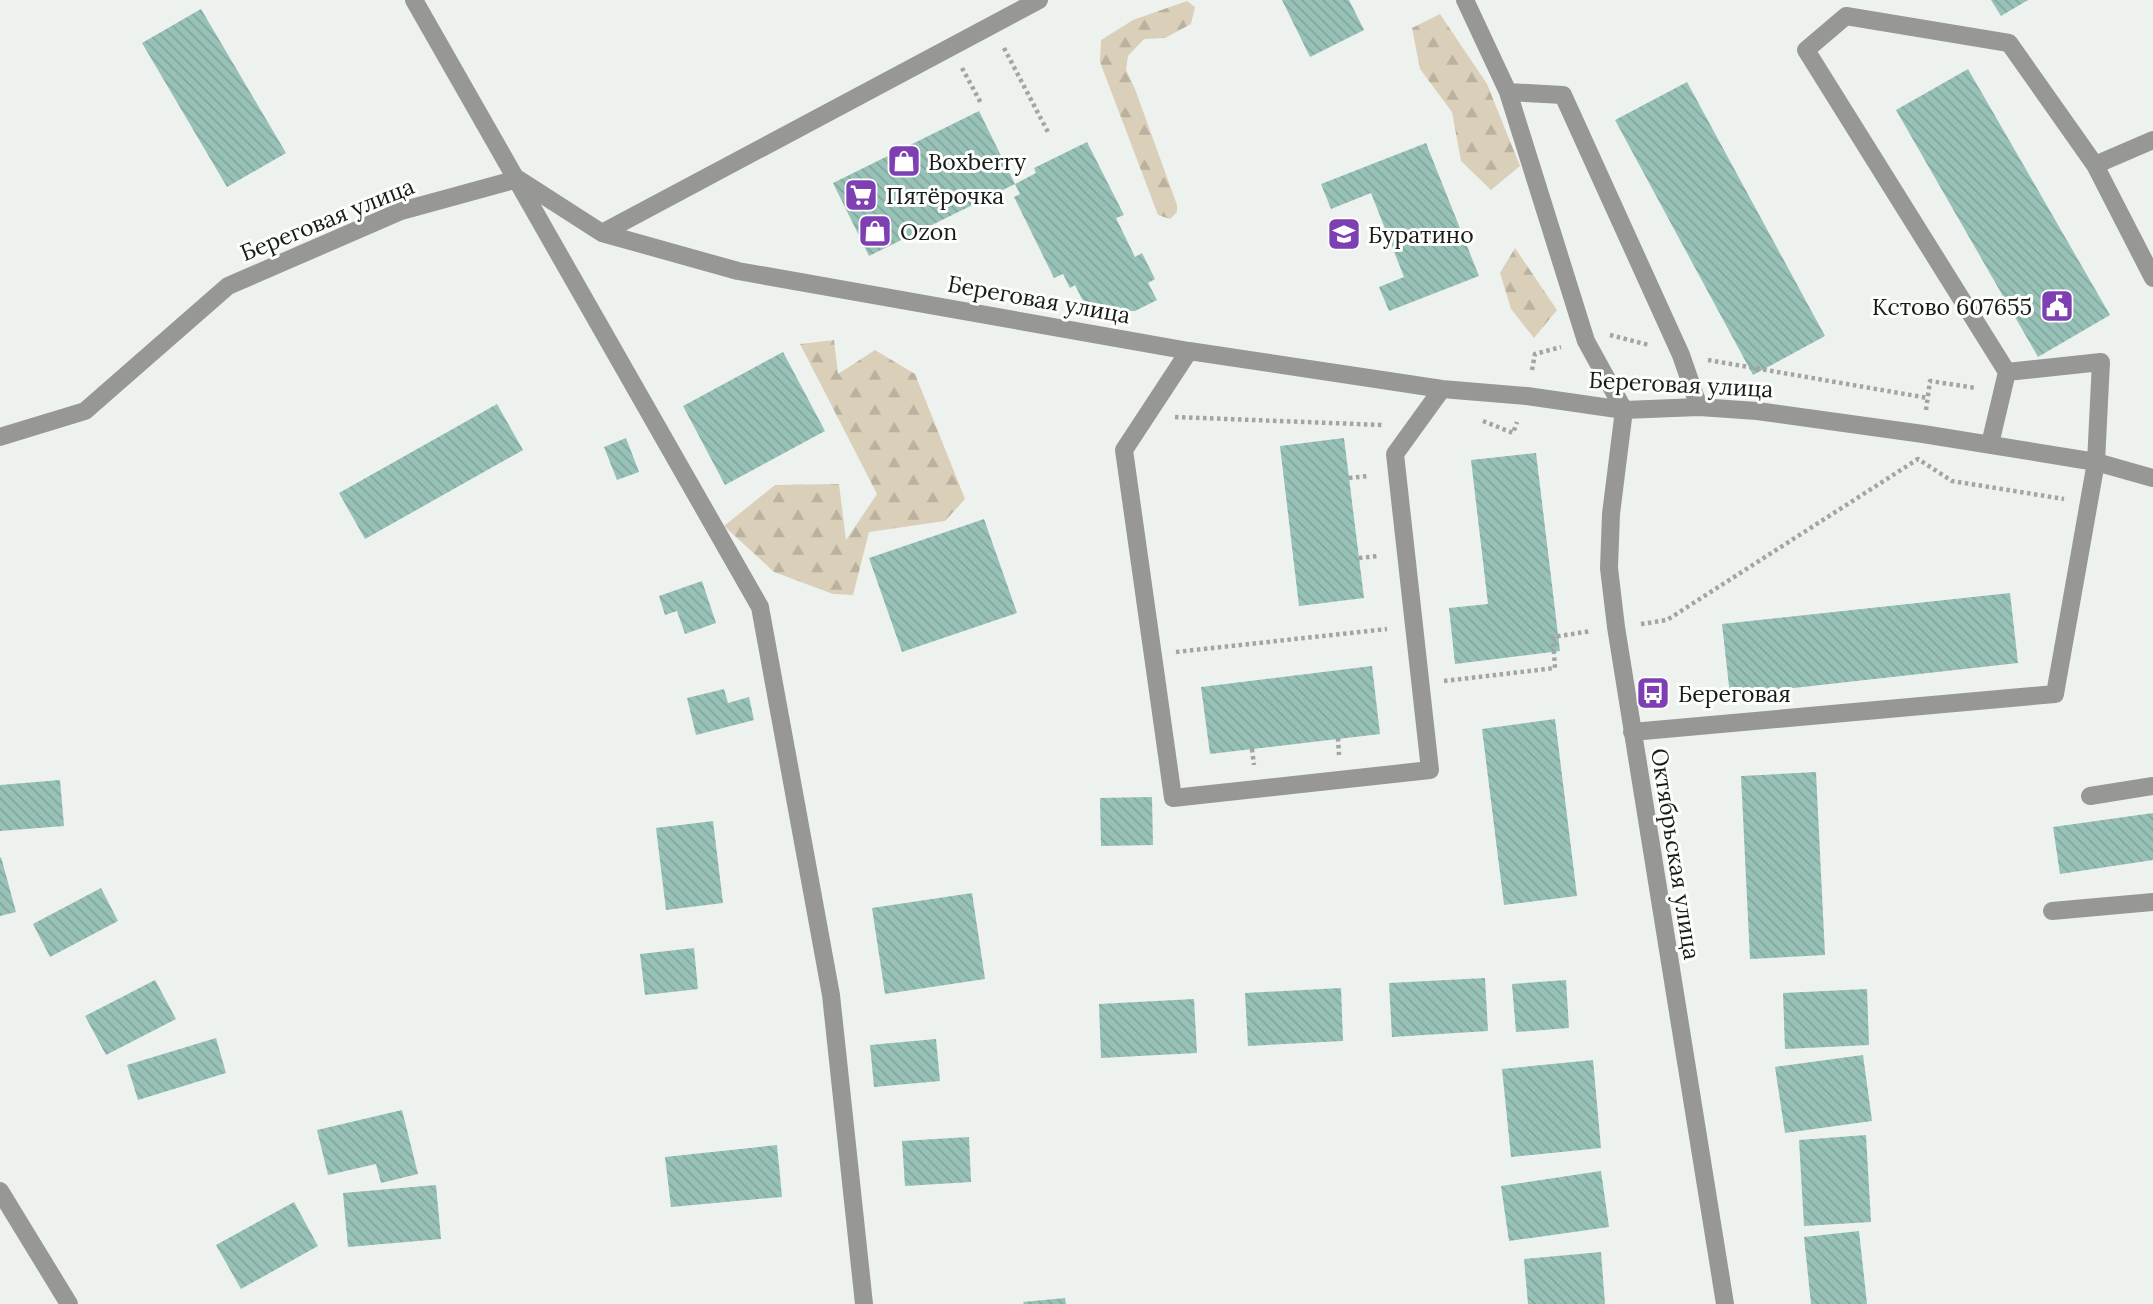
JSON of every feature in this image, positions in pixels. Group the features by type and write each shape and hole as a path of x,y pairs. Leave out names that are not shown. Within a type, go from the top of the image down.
{"street":[{"path":"414,0 760,607 831,995 864,1304"},
{"path":"602,233 1039,0"},
{"path":"1465,0 1508,92 1586,341 1624,410"},
{"path":"1990,444 2007,372 1806,50 1846,16 2009,43 2095,165 2153,278"},
{"path":"1508,92 1563,95 1681,355 1699,407"},
{"path":"2095,165 2153,140"},
{"name":"Береговая улица","path":"0,437 86,411 228,286 401,211 518,179 602,233 738,271 1189,351 1442,389 1527,396 1624,410 1699,407 1757,411 1990,444 2096,462 2153,478"},
{"path":"1189,351 1124,450 1173,798 1430,770 1395,454 1442,389"},
{"path":"1632,732 2055,694 2096,462 2101,362 2007,372"},
{"name":"Октябрьская улица","path":"1624,410 1611,514 1610,554 1616,628 1725,1304"},
{"path":"2090,796 2153,786"},
{"path":"2052,911 2153,902"},
{"path":"0,1191 69,1304"}],"path":[{"path":"991,25 1049,134"},
{"path":"951,47 982,104"},
{"path":"1420,684 1555,667 1553,637 1667,620 1919,459 1930,381 2002,392"},
{"path":"1146,416 1415,426"},
{"path":"1919,459 1952,481 2089,503"},
{"path":"1349,478 1368,475"},
{"path":"1359,558 1378,556"},
{"path":"1175,652 1387,629"},
{"path":"1338,738 1339,757"},
{"path":"1252,749 1254,768"}],"green space":[{"path":"1187,1 1195,7 1191,24 1165,38 1144,39 1128,56 1126,70 1177,205 1177,212 1170,219 1158,215 1100,62 1101,40 1133,20"},
{"path":"1440,14 1487,84 1520,166 1491,190 1461,161 1452,112 1420,69 1412,28"},
{"path":"1515,248 1557,310 1534,338 1511,309 1500,273"},
{"path":"834,340 838,374 875,350 915,374 965,499 945,521 869,532 853,595 833,594 774,572 724,526 775,485 839,484 846,540 877,494 800,344"}],"building":[{"path":"1282,0 1349,0 1364,30 1310,57"},
{"path":"1991,0 2028,0 2001,16"},
{"path":"201,9 286,153 227,187 142,43"},
{"path":"1968,69 2110,315 2038,357 1896,110"},
{"path":"1687,82 1825,336 1753,375 1615,120"},
{"path":"979,111 1015,184 869,256 833,183"},
{"path":"1087,142 1124,215 1116,218 1135,257 1142,253 1155,279 1148,283 1157,300 1135,311 1102,310 1090,306 1082,299 1075,285 1070,288 1063,274 1054,278 1014,197 1020,194 1015,184 1036,173 1034,168"},
{"path":"1426,143 1479,276 1389,311 1379,287 1404,277 1371,193 1331,209 1321,184"},
{"path":"783,352 825,431 725,485 683,406"},
{"path":"497,404 523,450 365,539 339,493"},
{"path":"626,438 639,472 617,480 604,447"},
{"path":"1344,438 1364,598 1299,606 1280,446"},
{"path":"1536,453 1560,651 1455,664 1449,608 1488,604 1471,460"},
{"path":"984,519 1017,613 902,652 869,558"},
{"path":"702,581 716,623 685,634 677,611 665,615 659,596"},
{"path":"2010,593 2018,663 1730,695 1722,624"},
{"path":"1372,666 1380,734 1210,754 1201,687"},
{"path":"724,689 728,703 749,697 754,720 696,735 687,698"},
{"path":"1555,719 1577,896 1504,905 1482,729"},
{"path":"1816,772 1825,955 1750,959 1741,776"},
{"path":"60,780 64,826 0,831 0,785"},
{"path":"1152,797 1153,845 1101,846 1100,798"},
{"path":"2153,813 2153,860 2060,874 2053,827"},
{"path":"713,821 723,903 666,910 656,828"},
{"path":"0,858 16,912 0,916"},
{"path":"101,888 118,921 50,957 33,924"},
{"path":"972,893 985,979 885,994 872,908"},
{"path":"694,948 698,989 645,995 640,954"},
{"path":"1485,978 1488,1031 1392,1037 1389,983"},
{"path":"155,980 176,1019 106,1055 85,1016"},
{"path":"1566,980 1569,1028 1516,1032 1512,984"},
{"path":"1341,988 1343,1041 1248,1046 1245,993"},
{"path":"1867,989 1869,1045 1785,1049 1783,993"},
{"path":"1194,999 1197,1053 1101,1058 1099,1004"},
{"path":"216,1038 226,1073 138,1100 127,1065"},
{"path":"936,1039 940,1081 874,1087 870,1045"},
{"path":"1863,1055 1872,1121 1785,1133 1775,1067"},
{"path":"1593,1060 1601,1148 1511,1157 1502,1069"},
{"path":"402,1110 418,1174 381,1183 376,1164 328,1175 317,1130"},
{"path":"1866,1135 1871,1222 1804,1226 1799,1140"},
{"path":"969,1137 971,1182 905,1186 902,1141"},
{"path":"777,1145 782,1197 671,1207 665,1157"},
{"path":"1601,1171 1609,1227 1509,1241 1501,1186"},
{"path":"436,1185 441,1239 348,1247 343,1193"},
{"path":"294,1202 318,1246 241,1289 216,1245"},
{"path":"1859,1231 1867,1304 1811,1304 1804,1237"},
{"path":"1601,1252 1605,1304 1528,1304 1524,1259"},
{"path":"1065,1298 1066,1304 1023,1302"}],"place":[{"name":"Boxberry","path":"904,161"},
{"name":"Пятёрочка","path":"861,195"},
{"name":"Ozon","path":"875,231"},
{"name":"Буратино","path":"1344,234"},
{"name":"Кстово 607655","path":"2057,306"},
{"name":"Береговая","path":"1653,693"}]}
